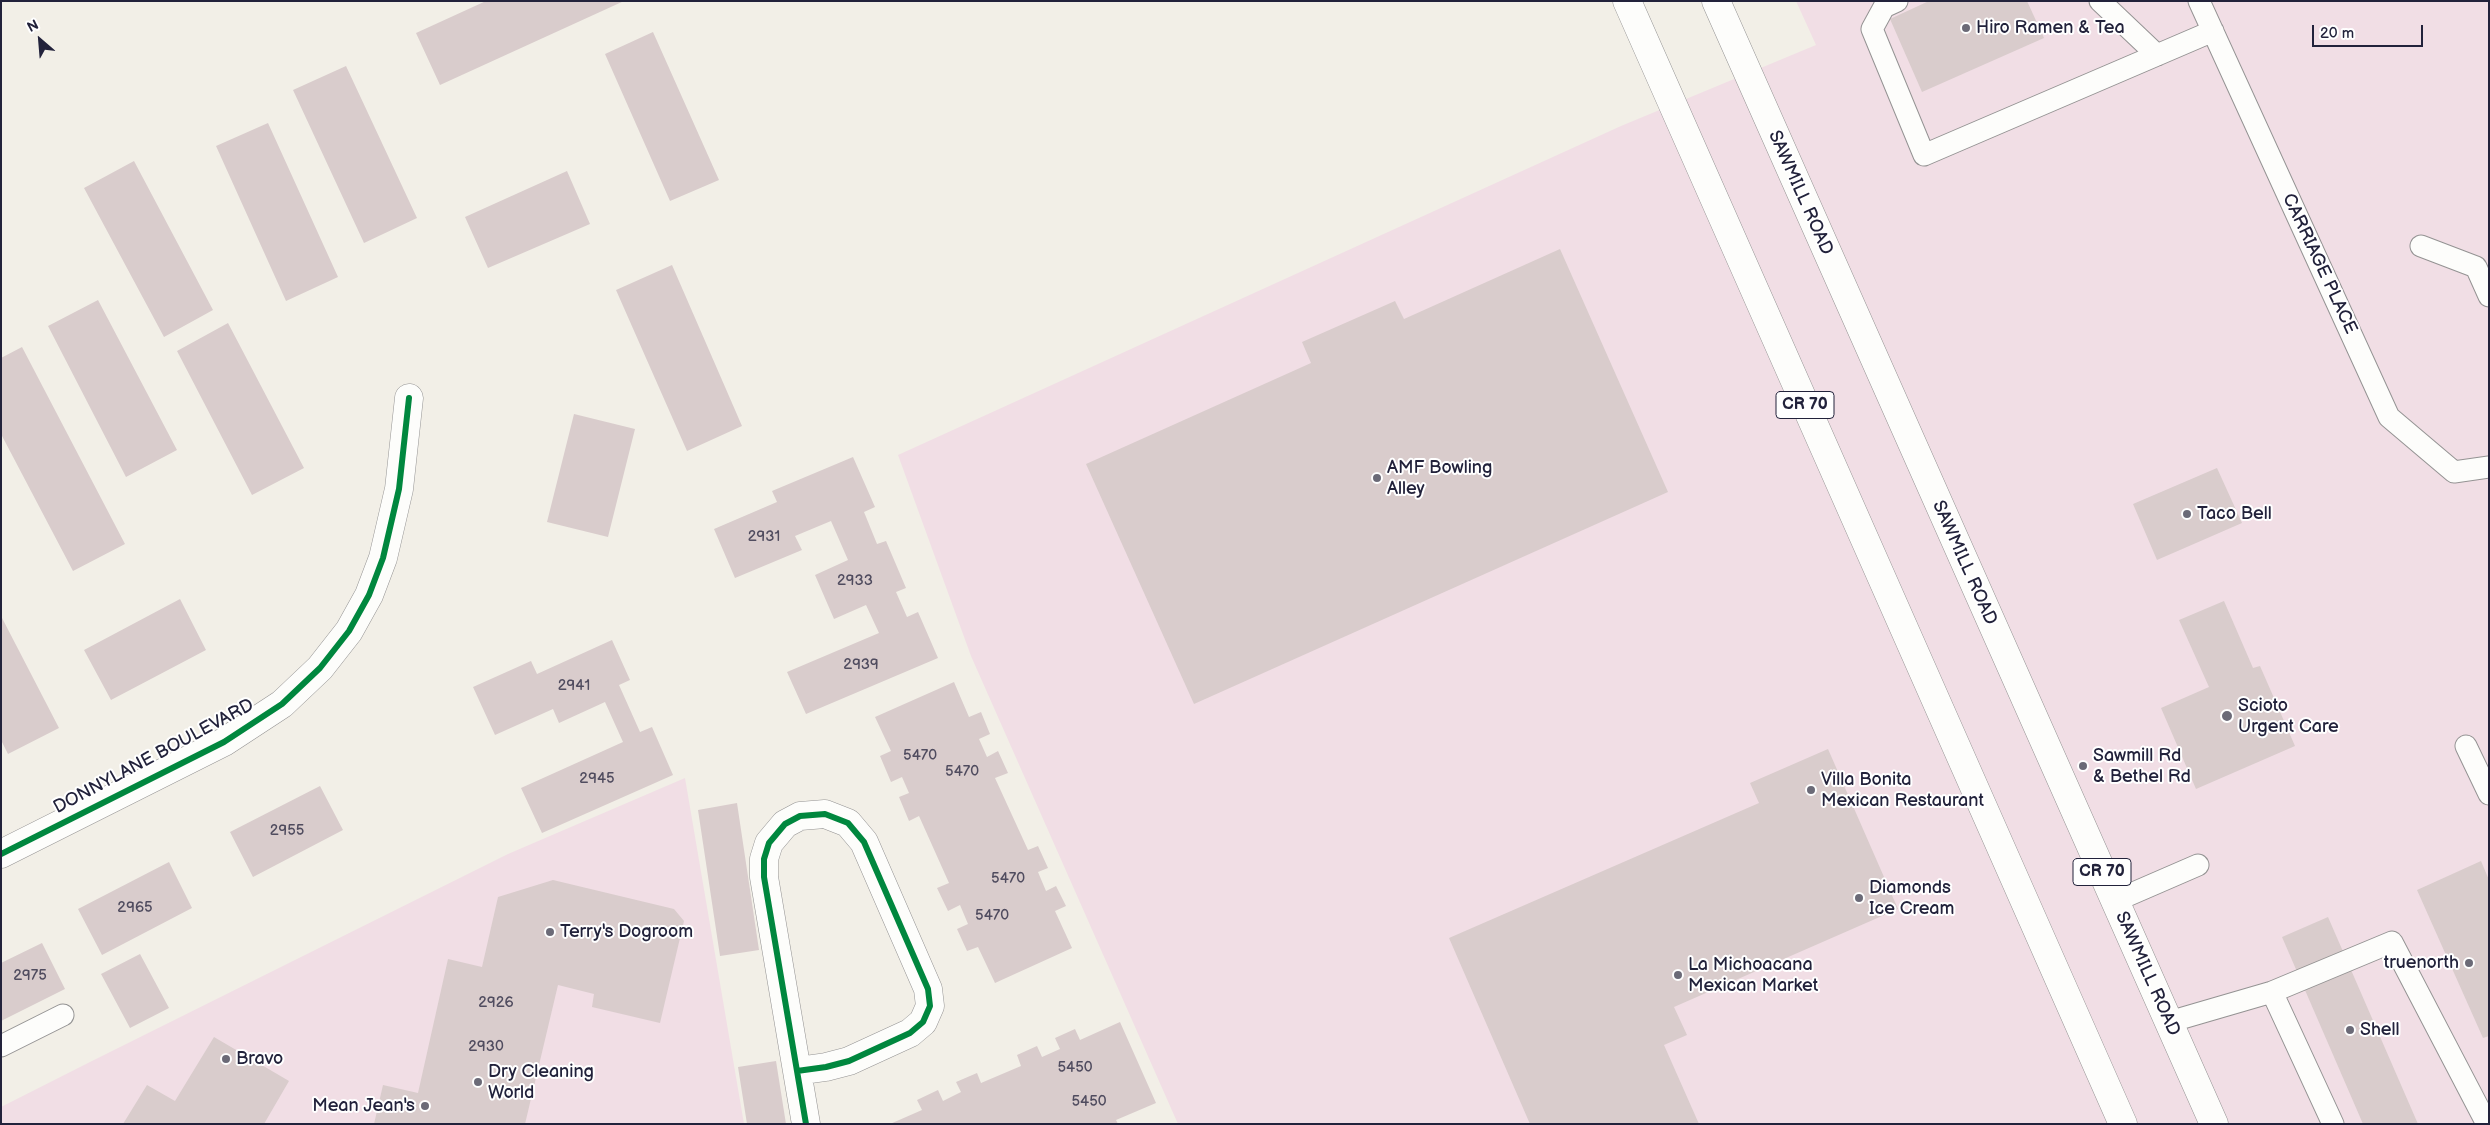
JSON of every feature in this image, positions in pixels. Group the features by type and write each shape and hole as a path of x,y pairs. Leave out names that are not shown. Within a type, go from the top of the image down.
{"main road":[{"name":"CR 70","path":"1627,1 2123,1124"},
{"name":"SAWMILL ROAD","path":"1716,1 2214,1124"},
{"name":"DONNYLANE BOULEVARD","path":"1,854 244,730 289,698 320,668 349,631 369,595 383,558 399,489 409,398"},
{"path":"797,1071 841,1063 910,1033 923,1022 930,1006 926,984 864,842 848,823 825,814 800,816 785,824 769,843 764,859 764,877 806,1124"}],"lane":[{"path":"1897,1 1884,7 1872,29 1924,155 2212,31"},
{"path":"2100,1 2158,55"},
{"name":"CARRIAGE PLACE","path":"2199,1 2389,417 2454,472 2489,467"},
{"path":"2421,246 2476,267 2489,296"},
{"path":"2466,746 2489,794"},
{"path":"2115,901 2198,864"},
{"path":"2169,1022 2272,992 2392,942 2487,1124"},
{"path":"2272,992 2333,1124"},
{"path":"1,1046 63,1015"}],"shaded area":[{"path":"1796,1 2489,1 2489,1124 1178,1124 971,656 898,455 1621,126 1816,45"},
{"path":"685,778 744,1124 1,1124 1,1107 508,854"}],"building":[{"path":"486,1 624,1 440,85 416,33"},
{"path":"1929,1 2027,1 2044,38 1922,92 1890,19"},
{"path":"653,32 719,180 670,201 605,54"},
{"path":"346,66 417,218 364,243 293,90"},
{"path":"268,123 338,277 286,301 216,146"},
{"path":"134,161 213,310 164,337 84,188"},
{"path":"567,171 590,224 488,268 465,217"},
{"name":"AMF Bowling Alley","path":"1560,249 1668,492 1194,704 1086,464 1311,363 1302,342 1395,301 1404,319"},
{"path":"672,265 742,426 687,451 616,290"},
{"path":"98,300 177,450 126,477 48,326"},
{"path":"228,323 304,468 252,495 177,351"},
{"path":"22,347 125,544 73,571 1,434 1,358"},
{"path":"574,414 635,429 608,537 547,522"},
{"path":"853,457 875,507 864,512 877,544 886,541 906,588 896,592 907,617 918,612 938,658 806,714 787,672 879,633 866,605 834,619 815,575 848,560 831,521 795,536 802,550 735,578 714,529 777,502 772,491"},
{"name":"Taco Bell","path":"2217,468 2242,523 2157,560 2133,504"},
{"path":"180,599 206,650 111,700 84,650"},
{"path":"2224,601 2253,668 2260,666 2295,746 2196,789 2161,708 2209,687 2179,620"},
{"path":"1,616 59,728 8,754 1,740"},
{"path":"612,640 630,680 619,685 640,732 652,727 673,775 542,833 521,788 623,742 605,702 559,723 553,709 495,735 473,687 531,661 537,674"},
{"path":"954,682 969,717 981,712 990,734 979,739 987,757 998,751 1008,773 995,778 1028,850 1038,846 1048,868 1038,872 1046,891 1056,886 1066,906 1055,911 1072,948 995,983 978,947 967,951 957,929 968,924 960,905 948,911 937,888 949,883 919,816 909,821 899,797 909,793 902,777 891,782 880,756 891,751 875,717"},
{"path":"1828,749 1898,909 1674,1007 1687,1035 1664,1045 1699,1124 1530,1124 1449,938 1759,803 1750,783"},
{"path":"320,786 343,830 253,877 230,832"},
{"path":"737,803 759,950 720,956 698,810"},
{"name":"truenorth","path":"2481,861 2489,880 2489,1036 2483,1038 2417,890"},
{"path":"169,862 192,908 102,955 78,909"},
{"path":"553,880 674,909 684,921 660,1023 592,1007 594,994 558,985 525,1124 374,1124 383,1085 418,1093 448,959 482,967 498,897"},
{"name":"Shell","path":"2328,917 2418,1124 2363,1124 2282,937"},
{"path":"42,943 65,989 1,1021 1,963"},
{"path":"140,954 169,1008 130,1028 101,974"},
{"path":"1120,1022 1156,1103 1116,1120 1118,1124 890,1124 922,1110 917,1100 938,1090 943,1101 961,1092 956,1082 977,1073 981,1083 1021,1066 1017,1055 1037,1046 1042,1057 1060,1049 1055,1038 1075,1029 1080,1040"},
{"name":"Bravo","path":"214,1037 289,1081 264,1124 123,1124 147,1085 175,1101"},
{"path":"776,1061 786,1124 747,1124 738,1067"}],"cycle path":[{"path":"1,854 224,742 282,704 320,668 349,631 369,595 383,558 399,489 409,398"},
{"path":"797,1071 826,1067 849,1061 910,1033 923,1022 930,1006 928,989 864,842 848,823 825,814 800,816 785,824 769,843 764,859 764,877 806,1124"}],"place":[{"name":"Hiro Ramen & Tea","path":"1966,28"},
{"name":"AMF Bowling Alley","path":"1377,478"},
{"name":"Taco Bell","path":"2187,514"},
{"name":"Scioto Urgent Care","path":"2227,716"},
{"name":"Sawmill Rd & Bethel Rd","path":"2083,766"},
{"name":"Villa Bonita Mexican Restaurant","path":"1811,790"},
{"name":"Diamonds Ice Cream","path":"1859,898"},
{"name":"Terry's Dogroom","path":"550,932"},
{"name":"truenorth","path":"2469,963"},
{"name":"La Michoacana Mexican Market","path":"1678,975"},
{"name":"Shell","path":"2350,1030"},
{"name":"Bravo","path":"226,1059"},
{"name":"Dry Cleaning World","path":"478,1082"},
{"name":"Mean Jean's","path":"425,1106"}]}
